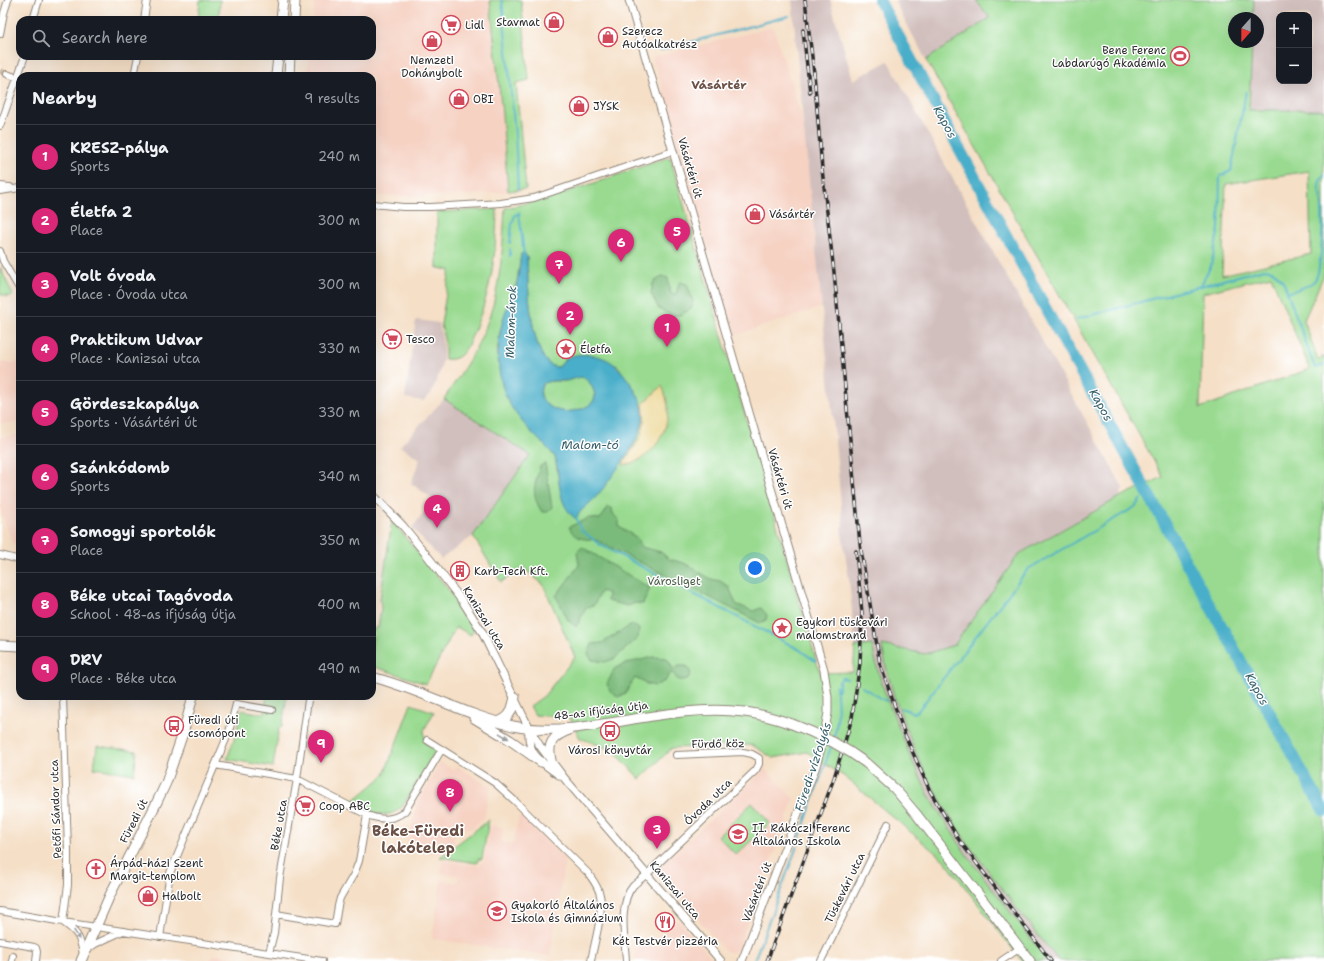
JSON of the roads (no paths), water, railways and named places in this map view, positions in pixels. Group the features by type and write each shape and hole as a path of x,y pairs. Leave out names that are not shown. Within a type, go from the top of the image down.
{"main road":[{"path":"282,16 283,0"},
{"path":"294,16 295,0"},
{"path":"276,72 278,60"},
{"path":"289,72 290,60"},
{"path":"0,645 16,646"},
{"name":"48-as ifjúság útja","path":"376,679 497,722 530,728 552,730 574,728 682,712 746,712 792,724 828,739 866,763 894,789 918,815 1030,961"},
{"path":"497,722 508,717 515,697"},
{"path":"187,700 189,711"},
{"path":"189,711 192,700"},
{"path":"189,711 196,700"},
{"path":"446,703 510,740 541,762"},
{"name":"Füredi út","path":"82,957 95,927 166,783 189,711"},
{"path":"551,760 550,748 555,738 574,728"}],"street":[{"path":"0,34 8,0"},
{"path":"34,16 39,0"},
{"path":"145,16 147,0"},
{"name":"Vásártéri út","path":"629,0 822,663 828,697 826,727 816,766 742,961"},
{"path":"20,72 24,60"},
{"path":"135,72 137,60"},
{"path":"7,74 16,77"},
{"path":"0,126 16,83"},
{"path":"376,205 431,207 501,203 534,198 673,151"},
{"path":"0,186 16,188"},
{"path":"0,191 16,189"},
{"path":"376,208 386,206"},
{"path":"0,251 16,283"},
{"name":"Kanizsai utca","path":"376,498 421,547 463,602 482,632 530,728 564,779 721,961"},
{"path":"0,555 16,559"},
{"name":"Petőfi Sándor utca","path":"63,700 68,885 63,922"},
{"name":"Béke utca","path":"269,953 274,933 280,878 297,779 308,700"},
{"path":"160,936 170,873 229,732 236,704 272,710"},
{"name":"Kanizsai utca","path":"530,728 529,744 532,751 541,762 564,779"},
{"path":"427,740 495,783 515,800 588,873 597,886 600,896 600,909 591,961"},
{"path":"215,765 297,779 367,815 376,818 392,819 405,811 442,749"},
{"name":"Fürdő köz","path":"676,755 743,752 752,754 759,758"},
{"name":"Óvoda utca","path":"647,874 756,770 759,758"},
{"path":"276,914 335,924 340,898 354,874 359,861 367,815"},
{"name":"Tüskevári utca","path":"821,961 888,824"},
{"path":"626,961 624,918 626,898 632,886 647,874"},
{"path":"0,911 300,959 322,961"},
{"path":"63,922 76,932 81,942 82,957"},
{"path":"82,957 95,944 122,931"},
{"path":"0,941 36,948 36,961"},
{"path":"1001,961 1020,948"}],"water":[{"name":"Malom-tó","path":"524,252 527,257 532,320 536,338 541,353 549,364 559,367 567,358 581,354 596,356 607,360 616,366 631,384 642,405 642,423 640,432 635,441 623,461 603,488 582,510 576,519 565,506 562,499 555,457 524,424 512,408 502,386 498,362 499,337 505,313 516,286 521,254","holes":["581,377 590,383 595,395 594,400 587,407 570,411 561,411 549,406 542,398 540,390 544,383 551,381 566,381"]}],"waterway":[{"name":"Malom-árok","path":"502,0 515,133 518,188"},
{"name":"Kapos","path":"879,0 1054,324 1324,811"},
{"path":"661,50 789,16"},
{"path":"1200,287 1211,266 1219,228 1220,176 1231,171 1246,92"},
{"path":"1287,293 1310,285 1315,280 1317,275 1322,245 1322,207 1319,186 1321,178 1324,175"},
{"name":"Malom-árok","path":"519,212 524,255"},
{"path":"510,243 512,224 515,215 519,214"},
{"path":"510,249 510,257"},
{"path":"1077,319 1264,269 1271,270 1276,273 1284,283 1315,368 1324,365"},
{"name":"Kapos","path":"1054,324 1060,322"},
{"path":"901,708 914,713 918,711 1028,569 1135,507 1141,499"},
{"name":"Malom-árok","path":"576,517 581,530 599,544 800,650 815,661"},
{"path":"837,691 839,690 839,682 842,678 847,679"},
{"name":"Füredi-vízfolyás","path":"833,740 838,713 836,686"},
{"path":"862,687 886,701"},
{"name":"Füredi-vízfolyás","path":"754,961 793,857 832,744"}],"tunnel":[{"path":"0,71 7,74"}],"railway":[{"path":"805,0 814,73 822,169 834,272 860,544 880,664 905,735 930,791 959,840 1051,961"},
{"path":"803,30 810,93"},
{"path":"767,961 834,778 852,718 860,663 862,613 856,551"}],"place":[{"name":"Stavmat","path":"554,22"},
{"name":"Lidl","path":"451,25"},
{"name":"Szerecz Autóalkatrész","path":"608,37"},
{"name":"Nemzeti Dohánybolt","path":"432,41"},
{"name":"Bene Ferenc Labdarúgó Akadémia","path":"1180,56"},
{"name":"OBI","path":"459,99"},
{"name":"JYSK","path":"579,106"},
{"name":"Vásártér","path":"755,214"},
{"name":"Gördeszkapálya","path":"677,251"},
{"name":"Szánkódomb","path":"621,262"},
{"name":"Somogyi sportolók","path":"559,284"},
{"name":"Életfa 2","path":"570,335"},
{"name":"Tesco","path":"392,339"},
{"name":"KRESZ-pálya","path":"667,347"},
{"name":"Életfa","path":"566,349"},
{"name":"Praktikum Udvar","path":"437,528"},
{"name":"Karb-Tech Kft.","path":"460,571"},
{"name":"Egykori tüskevári malomstrand","path":"782,628"},
{"name":"Füredi úti csomópont","path":"174,726"},
{"name":"Városi könyvtár","path":"610,731"},
{"name":"DRV","path":"321,763"},
{"name":"Coop ABC","path":"305,806"},
{"name":"Béke utcai Tagóvoda","path":"450,812"},
{"name":"II. Rákóczi Ferenc Általános Iskola","path":"738,834"},
{"name":"Volt óvoda","path":"657,849"},
{"name":"Árpád-házi Szent Margit-templom","path":"96,869"},
{"name":"Halbolt","path":"148,896"},
{"name":"Gyakorló Általános Iskola és Gimnázium","path":"497,911"},
{"name":"Két Testvér pizzéria","path":"665,922"}],"district":[{"name":"Vásártér","path":"719,85"},
{"name":"Béke-Füredi lakótelep","path":"418,840"}],"park label":[{"name":"Városliget","path":"674,581"}]}
